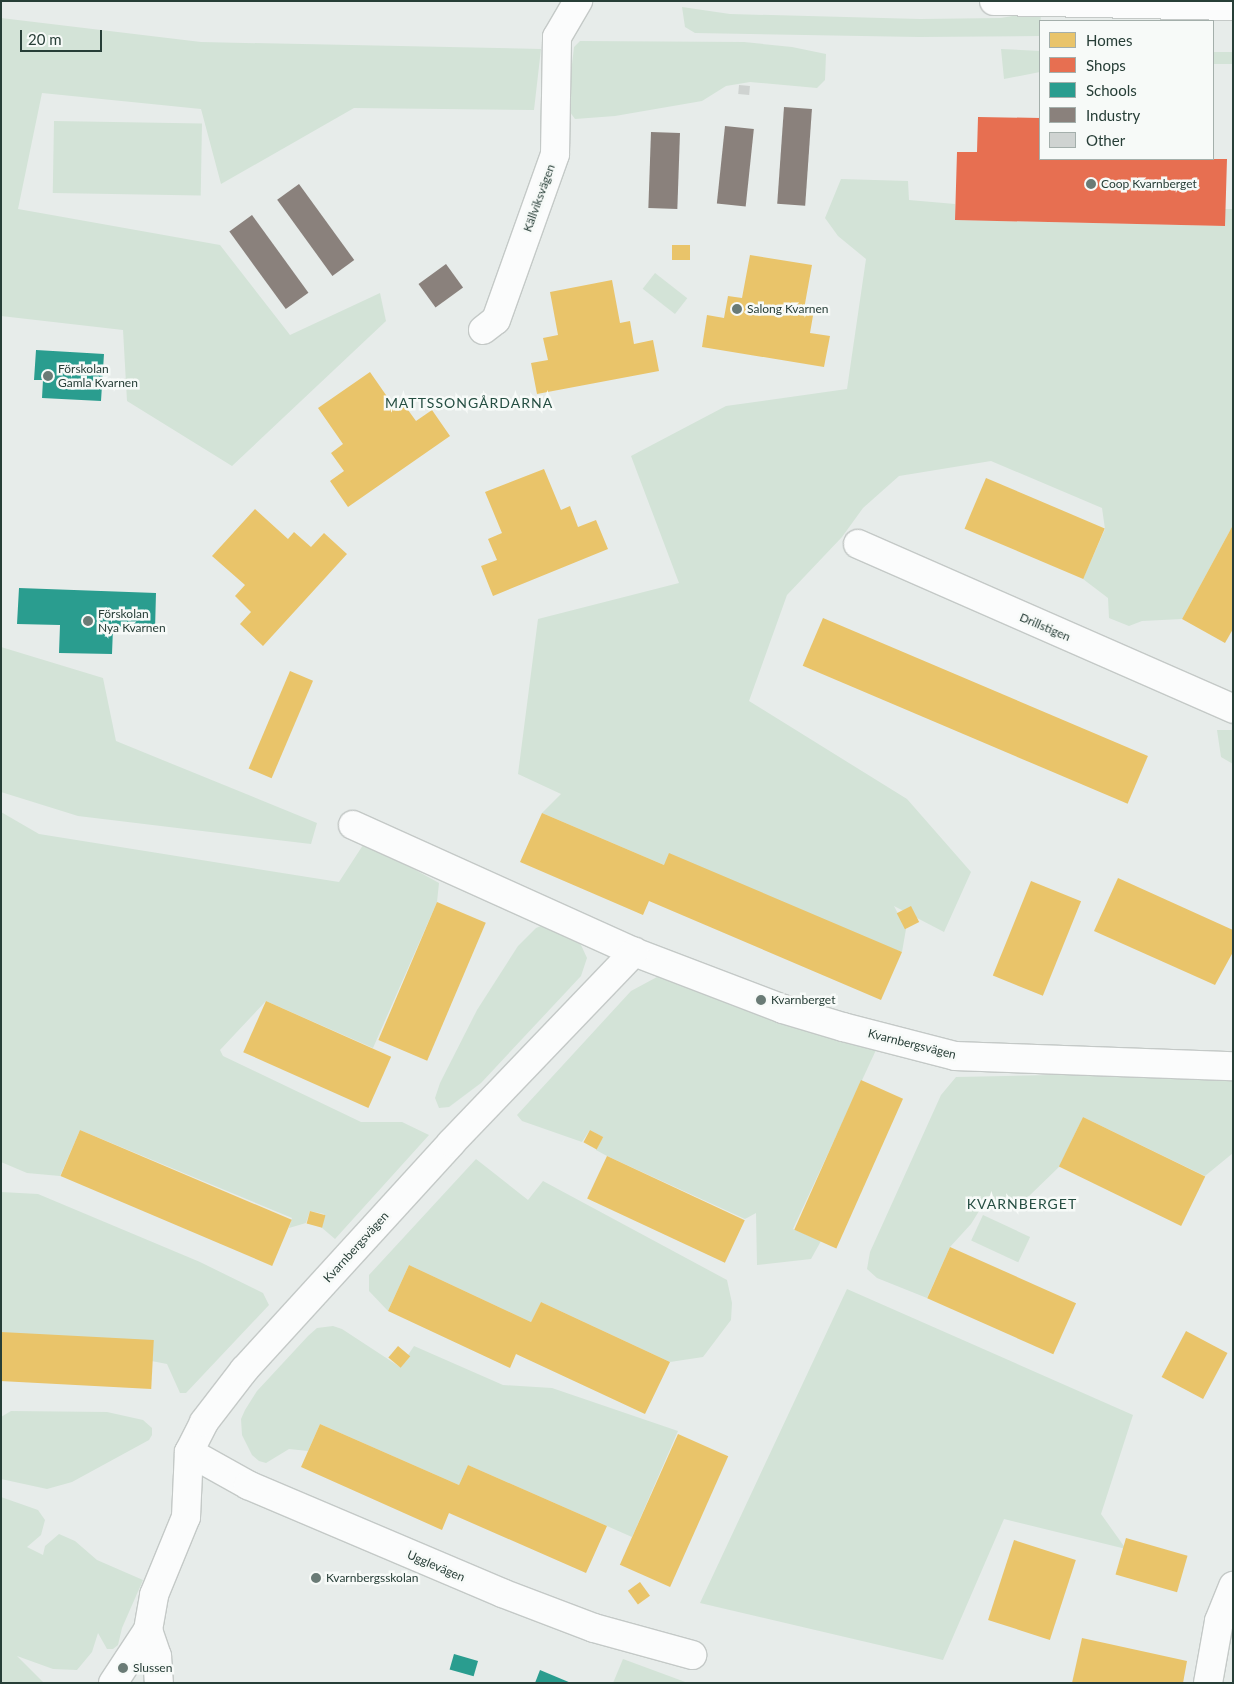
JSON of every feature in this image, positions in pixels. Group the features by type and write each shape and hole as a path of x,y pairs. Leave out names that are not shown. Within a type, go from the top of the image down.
{"street":[{"name":"Källviksvägen","path":"483,330 496,320 555,154 557,37 578,1"},
{"path":"994,1 1233,6"},
{"name":"Drillstigen","path":"858,544 1233,709"},
{"name":"Kvarnbergsvägen","path":"353,825 634,952 784,1009 955,1056 1233,1066"},
{"name":"Kvarnbergsvägen","path":"148,1630 157,1586 186,1517 189,1452 204,1422 244,1370 451,1143 634,952"},
{"name":"Ugglevägen","path":"189,1452 248,1485 502,1593 594,1628 692,1655"},
{"path":"1208,1683 1219,1621 1233,1586"},
{"path":"113,1683 148,1630"},
{"path":"148,1630 156,1656 159,1683"}],"green space":[{"path":"682,7 730,14 920,19 1001,18 1041,11 1039,36 919,37 695,33 685,27"},
{"path":"1,18 201,42 541,49 534,110 354,108 221,184 201,109 42,93 18,209 220,245 290,335 380,293 386,321 232,466 127,401 123,330 1,316"},
{"path":"580,41 744,42 792,47 826,54 825,80 817,88 750,82 726,86 702,101 615,116 575,119 567,108 574,47"},
{"path":"1001,49 1039,51 1039,72 1004,79"},
{"path":"1214,52 1232,52 1232,64 1214,64"},
{"path":"54,121 202,124 201,196 53,193"},
{"path":"841,179 908,181 909,200 955,204 956,220 1225,226 1225,209 1233,209 1233,525 1182,619 1142,621 1129,626 1109,618 1108,598 1083,579 1105,529 1102,508 991,461 899,476 863,508 842,537 787,595 749,701 907,799 971,872 944,932 894,906 906,929 902,952 664,865 542,813 561,794 518,774 538,619 679,583 631,456 726,406 847,389 866,259 838,236 825,218"},
{"path":"655,273 687,298 675,314 643,289"},
{"path":"1,647 103,678 116,741 317,823 311,844 78,816 1,792"},
{"path":"1217,730 1233,730 1233,764 1221,757"},
{"path":"1,812 39,834 339,882 365,842 439,883 437,902 373,1048 266,1001 220,1050 223,1056 361,1122 402,1122 429,1135 335,1239 321,1227 324,1214 310,1211 306,1223 289,1228 292,1218 80,1130 60,1176 27,1173 1,1162"},
{"path":"546,924 571,935 581,945 587,958 581,976 481,1083 449,1107 439,1108 435,1098 440,1083 477,1010 518,946 536,928"},
{"path":"657,977 672,980 876,1050 793,1229 821,1241 811,1259 757,1265 756,1213 745,1219 607,1156 596,1150 603,1137 590,1130 582,1142 522,1121 517,1115 631,991"},
{"path":"1233,1071 1233,1153 1205,1176 1083,1117 1059,1167 1028,1197 984,1203 971,1224 950,1247 927,1298 877,1278 867,1269 870,1252 941,1095 956,1077"},
{"path":"476,1159 528,1200 543,1181 727,1280 732,1303 731,1320 703,1357 670,1362 541,1302 531,1322 409,1265 388,1311 369,1291 369,1275"},
{"path":"1,1192 38,1194 200,1262 263,1293 269,1305 186,1393 180,1393 167,1364 1,1332"},
{"path":"983,1215 1030,1237 1018,1262 971,1240"},
{"path":"847,1289 1133,1415 1101,1514 1126,1549 1004,1519 943,1660 700,1603"},
{"path":"333,1326 342,1329 400,1367 414,1346 503,1385 552,1388 678,1431 632,1537 468,1465 459,1485 320,1424 308,1451 289,1449 266,1463 259,1461 252,1455 242,1435 241,1419 245,1410 257,1391 308,1336 317,1328"},
{"path":"11,1411 107,1412 143,1420 152,1428 152,1435 149,1440 72,1482 47,1489 1,1479 1,1417"},
{"path":"1,1497 38,1510 45,1520 41,1535 27,1547 43,1555 45,1546 59,1534 75,1541 97,1560 143,1580 122,1628 118,1645 113,1649 107,1649 98,1633 92,1652 77,1670 53,1669 17,1656 44,1683 1,1683"},
{"path":"623,1659 688,1683 613,1683"}],"building: Homes":[{"path":"672,245 690,245 690,260 672,260"},
{"path":"750,255 812,265 804,309 814,310 810,333 830,336 824,367 702,347 707,315 724,318 728,296 742,298"},
{"path":"612,280 620,323 630,321 634,344 653,340 659,371 537,394 531,363 548,360 543,338 558,335 550,292"},
{"path":"370,372 395,408 403,403 416,421 432,410 450,436 348,507 330,481 344,471 331,453 343,444 318,408"},
{"path":"544,469 561,510 570,506 578,527 596,520 608,549 493,596 481,566 497,560 488,539 502,533 485,492"},
{"path":"986,478 1105,528 1083,579 965,529"},
{"path":"255,509 288,539 294,532 311,547 324,533 347,554 263,646 240,624 251,612 235,596 245,585 212,556"},
{"path":"1233,525 1233,629 1225,643 1182,619"},
{"path":"823,618 1148,756 1128,804 803,666"},
{"path":"290,671 313,681 272,778 249,769"},
{"path":"542,813 664,865 669,853 902,952 881,1000 649,901 643,915 520,862"},
{"path":"1118,878 1233,930 1233,952 1215,985 1094,931"},
{"path":"1031,881 1081,901 1043,996 993,976"},
{"path":"437,902 486,923 427,1061 378,1040"},
{"path":"911,906 919,922 905,929 897,913"},
{"path":"266,1001 391,1057 368,1108 243,1052"},
{"path":"861,1080 903,1099 836,1249 794,1230"},
{"path":"1083,1117 1205,1177 1181,1226 1059,1166"},
{"path":"80,1130 292,1220 272,1266 60,1176"},
{"path":"590,1130 603,1137 597,1149 583,1142"},
{"path":"607,1156 745,1220 725,1263 587,1199"},
{"path":"310,1211 325,1215 322,1228 307,1224"},
{"path":"950,1247 1076,1303 1053,1354 927,1298"},
{"path":"409,1265 531,1322 541,1302 670,1362 645,1414 516,1354 510,1368 388,1311"},
{"path":"1186,1331 1227,1353 1203,1399 1162,1377"},
{"path":"1,1332 154,1340 151,1389 1,1381"},
{"path":"398,1346 410,1356 401,1368 388,1357"},
{"path":"320,1424 459,1485 468,1465 607,1526 586,1573 449,1513 442,1530 301,1467"},
{"path":"678,1434 728,1456 670,1587 620,1565"},
{"path":"1126,1538 1188,1556 1177,1592 1116,1575"},
{"path":"1014,1540 1076,1560 1050,1640 988,1620"},
{"path":"640,1582 650,1596 638,1605 628,1591"},
{"path":"1082,1638 1187,1661 1183,1683 1072,1683"}],"building: Shops":[{"name":"Coop Kvarnberget","path":"978,117 1039,118 1039,160 1227,159 1225,226 955,220 957,152 977,152"}],"building: Schools":[{"path":"36,350 104,354 101,401 42,398 43,380 34,380"},
{"path":"19,588 156,593 155,630 113,628 112,654 59,653 60,625 17,624"},
{"path":"454,1654 478,1661 474,1676 450,1669"},
{"path":"540,1670 571,1683 535,1683"}],"building: Industry":[{"path":"784,107 812,109 805,206 777,204"},
{"path":"725,126 754,129 746,207 717,204"},
{"path":"651,132 680,133 677,209 648,208"},
{"path":"299,184 354,260 332,276 277,200"},
{"path":"252,215 308,293 286,309 229,231"},
{"path":"446,264 463,287 436,307 418,284"}],"building: Other":[{"path":"739,85 750,86 749,95 738,94"}],"place":[{"name":"Coop Kvarnberget","path":"1091,184"},
{"name":"Salong Kvarnen","path":"737,309"},
{"name":"Förskolan Gamla Kvarnen","path":"48,376"},
{"name":"Förskolan Nya Kvarnen","path":"88,621"},
{"name":"Kvarnberget","path":"761,1000"},
{"name":"Kvarnbergsskolan","path":"316,1578"},
{"name":"Slussen","path":"123,1668"}],"district":[{"name":"MATTSSONGÅRDARNA","path":"469,403"},
{"name":"KVARNBERGET","path":"1022,1204"}]}
